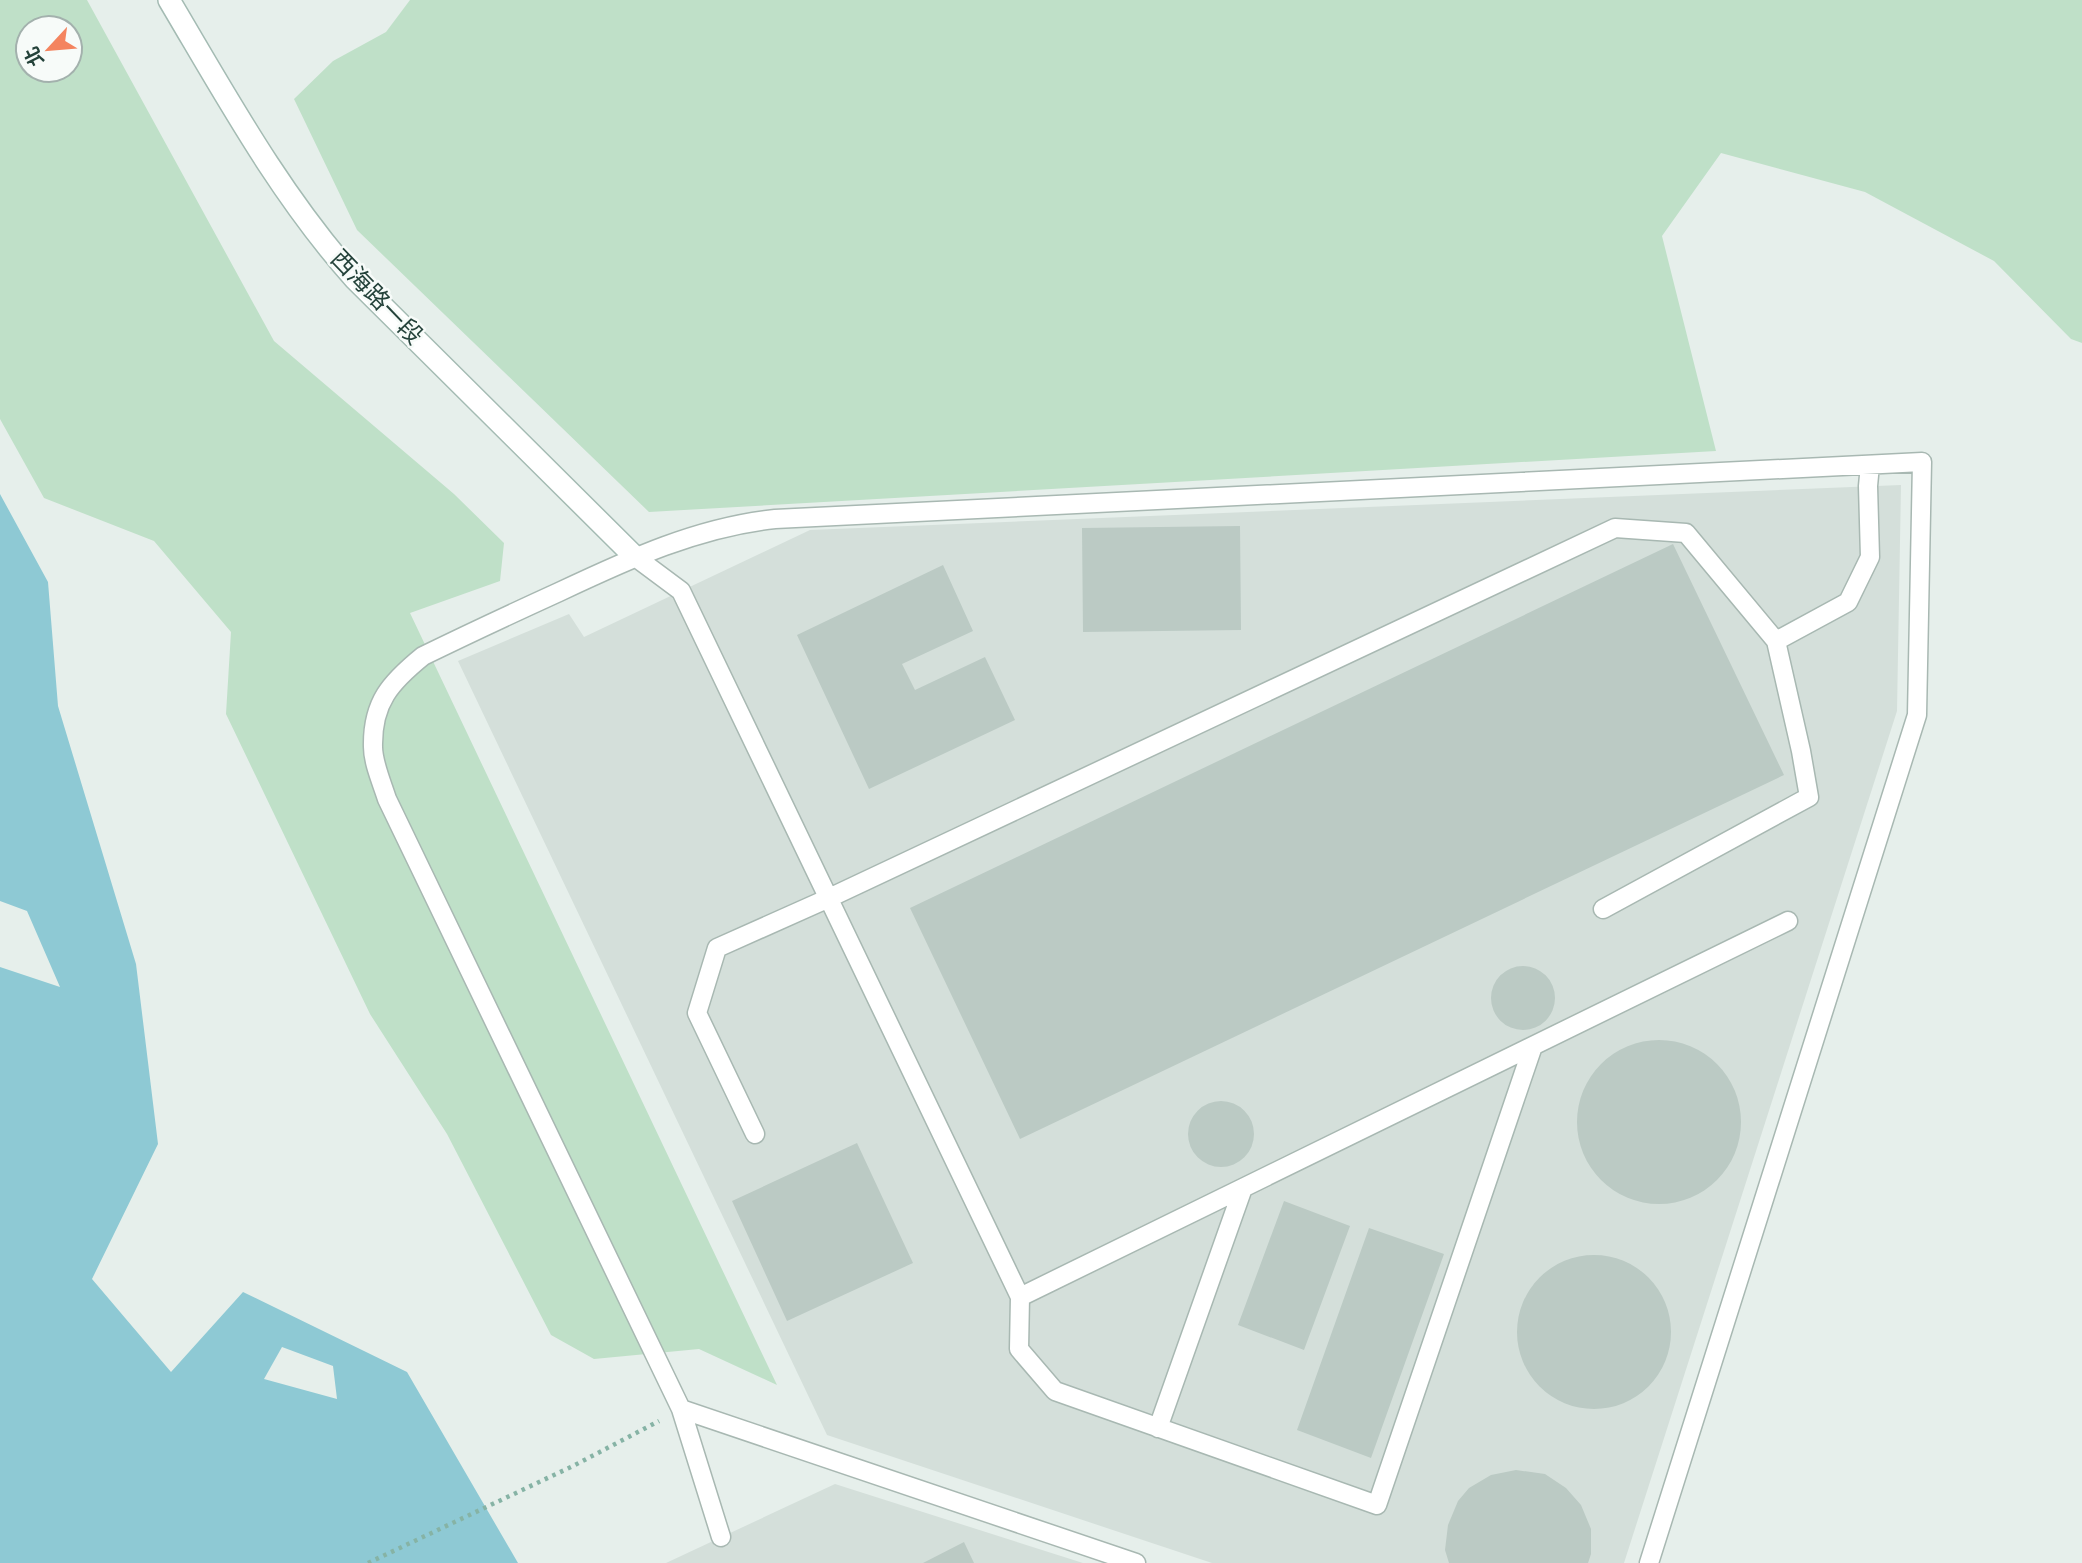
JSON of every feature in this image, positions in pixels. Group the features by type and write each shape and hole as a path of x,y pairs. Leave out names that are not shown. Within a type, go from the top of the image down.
{"main road":[{"name":"西海路一段","path":"169,0 246,130 324,244 355,279 634,556"}],"lane":[{"path":"721,1537 681,1409 387,799 373,748 377,711 396,679 423,656 634,556 742,522 1922,462 1917,715 1649,1563"},
{"path":"1776,641 1848,602 1870,557 1870,465"},
{"path":"755,1134 697,1013 717,948 829,898 1615,528 1686,533 1776,641 1809,797 1603,909"},
{"path":"634,556 681,591 1020,1297 1019,1349 1055,1391 1377,1505 1533,1046"},
{"path":"1020,1297 1788,921"},
{"path":"1158,1428 1243,1188"},
{"path":"681,1409 1136,1563"}],"path":[{"path":"368,1563 573,1466 681,1409"}],"shaded area":[{"path":"1901,485 1897,711 1624,1563 1212,1563 827,1435 458,661 569,614 584,637 810,530"},
{"path":"835,1484 1083,1563 666,1563"}],"green space":[{"path":"0,0 87,0 274,341 454,494 504,543 500,581 410,613 777,1385 699,1349 594,1359 551,1335 447,1134 370,1014 226,714 231,632 154,541 44,498 0,419"},
{"path":"410,0 2082,0 2082,343 2071,339 1994,261 1865,192 1721,153 1662,236 1716,451 649,512 357,230 294,99 333,61 386,32"}],"water":[{"path":"0,494 48,582 58,706 136,964 158,1144 92,1279 171,1372 243,1292 407,1372 518,1563 0,1563 0,967 60,987 27,911 0,901","holes":["282,1347 333,1366 337,1399 264,1379"]}],"building":[{"path":"1240,526 1241,630 1083,632 1082,528"},
{"path":"1673,544 1784,775 1020,1139 910,908"},
{"path":"943,565 973,631 902,664 915,690 985,657 1015,720 869,789 797,635"},
{"path":"1517,966 1529,966 1546,975 1553,986 1553,1010 1546,1021 1529,1030 1517,1030 1505,1025 1496,1016 1491,1004 1491,992 1496,980 1505,971"},
{"path":"1659,1040 1691,1046 1705,1053 1717,1064 1728,1076 1735,1090 1741,1122 1735,1154 1728,1168 1717,1180 1705,1191 1691,1198 1659,1204 1627,1198 1613,1191 1601,1180 1590,1168 1583,1154 1577,1122 1583,1090 1590,1076 1601,1064 1613,1053 1627,1046"},
{"path":"1221,1101 1244,1111 1254,1134 1244,1157 1221,1167 1198,1157 1188,1134 1198,1111"},
{"path":"857,1143 913,1263 787,1321 732,1201"},
{"path":"1284,1201 1350,1226 1304,1350 1238,1325"},
{"path":"1369,1228 1444,1254 1371,1458 1297,1430"},
{"path":"1594,1255 1623,1261 1648,1278 1665,1303 1671,1332 1665,1361 1648,1386 1623,1403 1594,1409 1565,1403 1540,1386 1523,1361 1517,1332 1523,1303 1540,1278 1565,1261"},
{"path":"1516,1470 1545,1474 1566,1488 1581,1505 1591,1529 1591,1554 1588,1563 1449,1563 1445,1550 1448,1525 1458,1501 1469,1488 1491,1475"},
{"path":"964,1542 974,1563 923,1563"}]}
